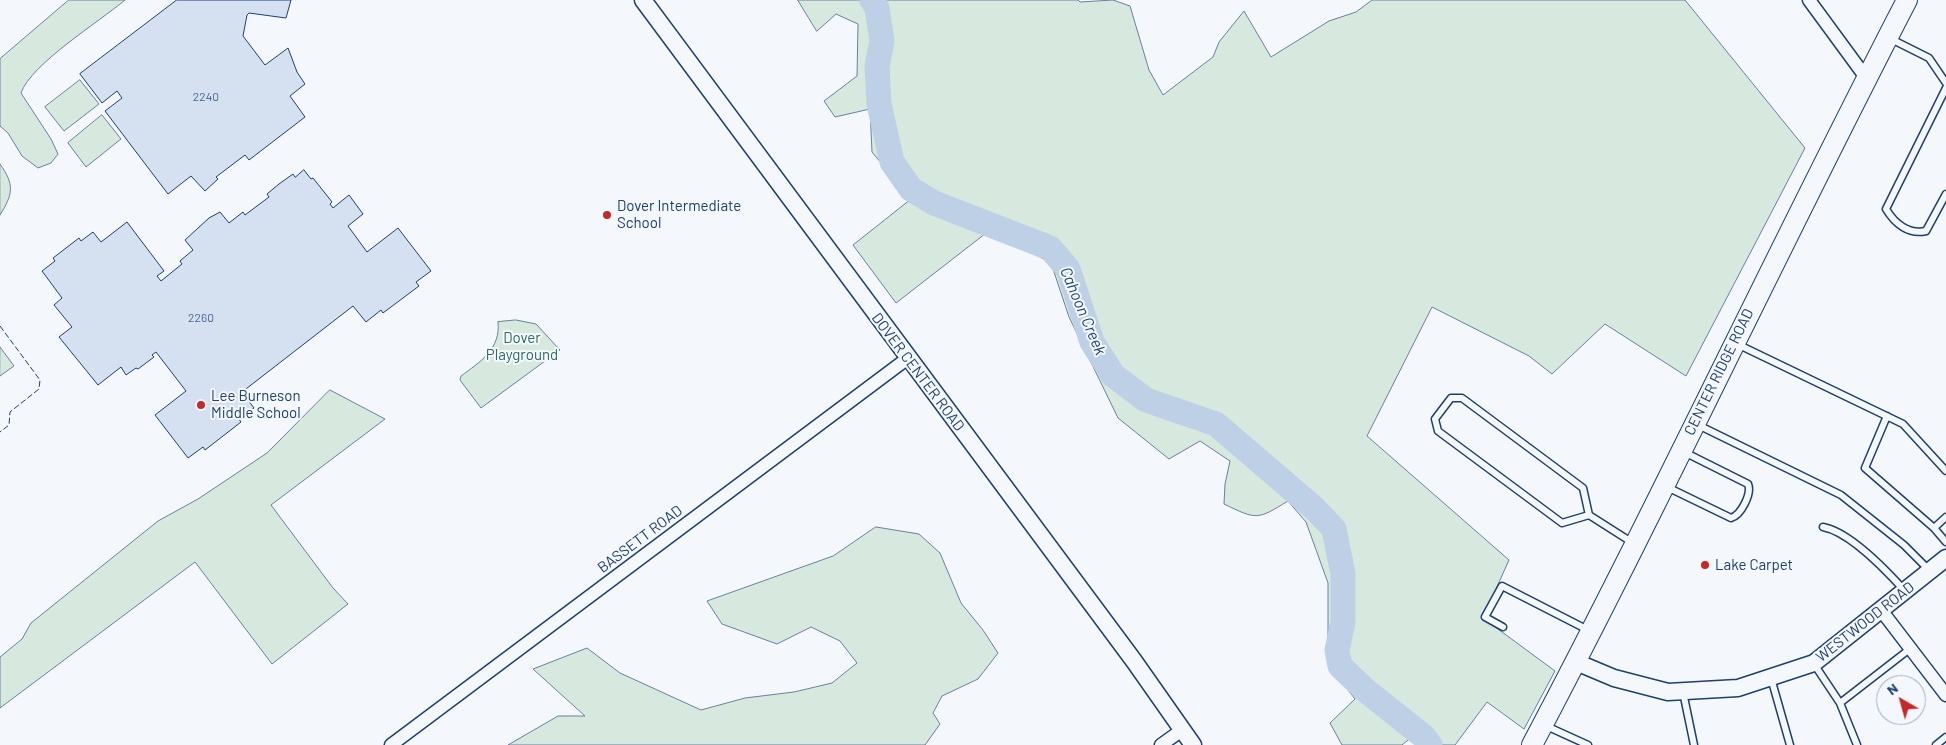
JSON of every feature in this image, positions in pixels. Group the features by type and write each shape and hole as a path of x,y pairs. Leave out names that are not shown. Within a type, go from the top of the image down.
{"main road":[{"name":"CENTER RIDGE ROAD","path":"1532,745 1576,662 1734,342 1907,0"}],"street":[{"name":"DOVER CENTER ROAD","path":"643,0 1134,662 1193,745"},
{"path":"1808,0 1867,79"},
{"name":"BASSETT ROAD","path":"391,745 908,358"},
{"name":"WESTWOOD ROAD","path":"1576,662 1633,684 1668,692 1738,688 1814,662 1946,558"},
{"path":"1881,610 1946,695"},
{"path":"1161,745 1182,730"}],"lane":[{"path":"1888,38 1929,58 1946,83"},
{"path":"1946,88 1886,209 1894,223 1917,233 1926,231 1946,194"},
{"path":"1734,342 1903,424 1946,471"},
{"path":"1589,515 1562,523 1438,431 1435,419 1451,398 1462,398 1583,488 1589,515 1634,544"},
{"path":"1887,416 1864,468 1934,528 1946,542"},
{"path":"1694,423 1841,495 1904,545 1930,571"},
{"path":"1663,485 1731,518 1738,514 1749,493 1748,484 1681,450"},
{"path":"1934,528 1946,517"},
{"path":"1823,527 1836,530 1884,569 1905,591"},
{"path":"1503,627 1485,616 1502,586 1591,632"},
{"path":"1840,703 1911,648"},
{"path":"1814,662 1840,703 1857,745"},
{"path":"1771,677 1790,745"},
{"path":"1683,692 1694,745"},
{"path":"1543,724 1588,745"},
{"path":"1936,745 1946,737"}],"green space":[{"path":"69,0 125,0 51,57 27,82 21,93 51,139 58,154 51,163 38,168 22,156 8,133 0,126 0,59"},
{"path":"798,0 1078,0 1080,2 1113,0 1130,6 1149,70 1163,95 1213,57 1219,42 1244,11 1271,57 1329,21 1356,12 1372,0 1685,0 1805,148 1686,376 1605,324 1552,374 1529,356 1432,307 1367,436 1509,560 1483,618 1555,671 1524,729 1487,702 1455,745 1423,745 1413,736 1402,745 1342,745 1330,723 1355,699 1328,664 1328,583 1306,522 1288,501 1270,512 1257,516 1244,513 1224,504 1225,484 1230,461 1200,441 1169,459 1118,418 1069,317 1051,263 990,230 896,303 853,245 911,199 872,152 870,109 835,117 824,101 857,76 858,24 836,14 817,31"},
{"path":"80,80 99,104 64,131 45,107"},
{"path":"102,115 121,139 86,167 68,143"},
{"path":"0,164 10,184 10,195 0,215"},
{"name":"Dover Playground","path":"516,320 536,324 560,350 481,408 460,380 461,376 482,360 493,347 498,331 498,322"},
{"path":"0,347 14,366 0,376"},
{"path":"330,390 385,419 271,505 333,588 348,604 272,664 195,562 0,708 0,657 22,639 31,623 158,521 198,499 267,453"},
{"path":"876,527 919,534 940,553 961,603 983,630 998,653 978,679 942,696 933,713 940,724 925,745 508,745 558,716 585,716 533,669 587,648 620,673 701,710 745,698 794,692 832,683 857,663 840,641 811,627 777,644 722,624 707,601 833,556"}],"building":[{"path":"177,0 291,0 286,18 249,13 243,36 265,65 288,48 297,72 305,84 290,96 305,117 249,160 245,155 216,177 218,179 205,191 191,176 168,194 105,111 122,98 117,91 102,103 80,74"},
{"path":"304,170 311,179 313,178 332,202 330,204 333,208 349,195 363,214 348,226 367,252 398,228 431,271 416,282 419,286 383,313 381,310 366,322 353,306 242,392 254,408 239,419 241,422 205,450 203,447 188,458 155,415 186,391 156,352 152,355 154,357 138,369 136,368 126,375 121,367 98,385 59,337 72,327 54,305 62,298 42,271 55,261 53,258 79,238 81,241 93,232 101,242 127,222 164,271 157,276 161,281 182,264 180,261 193,250 185,240 209,218 220,212 229,223 243,212 245,215 269,197 267,194 279,184 293,174 295,177"}],"waterway":[{"name":"Cahoon Creek","path":"872,0 877,8 882,41 877,66 879,104 892,162 911,189 934,203 1050,248 1068,269 1092,342 1113,375 1146,400 1216,424 1314,508 1334,529 1343,574 1343,622 1337,650 1340,666 1364,689 1423,736 1430,745"}],"fence":[{"path":"0,326 40,380 39,389 10,412 9,425 0,432"}],"place":[{"name":"Dover Intermediate School","path":"607,215"},
{"name":"Lee Burneson Middle School","path":"201,405"},
{"name":"Lake Carpet","path":"1705,565"}]}
